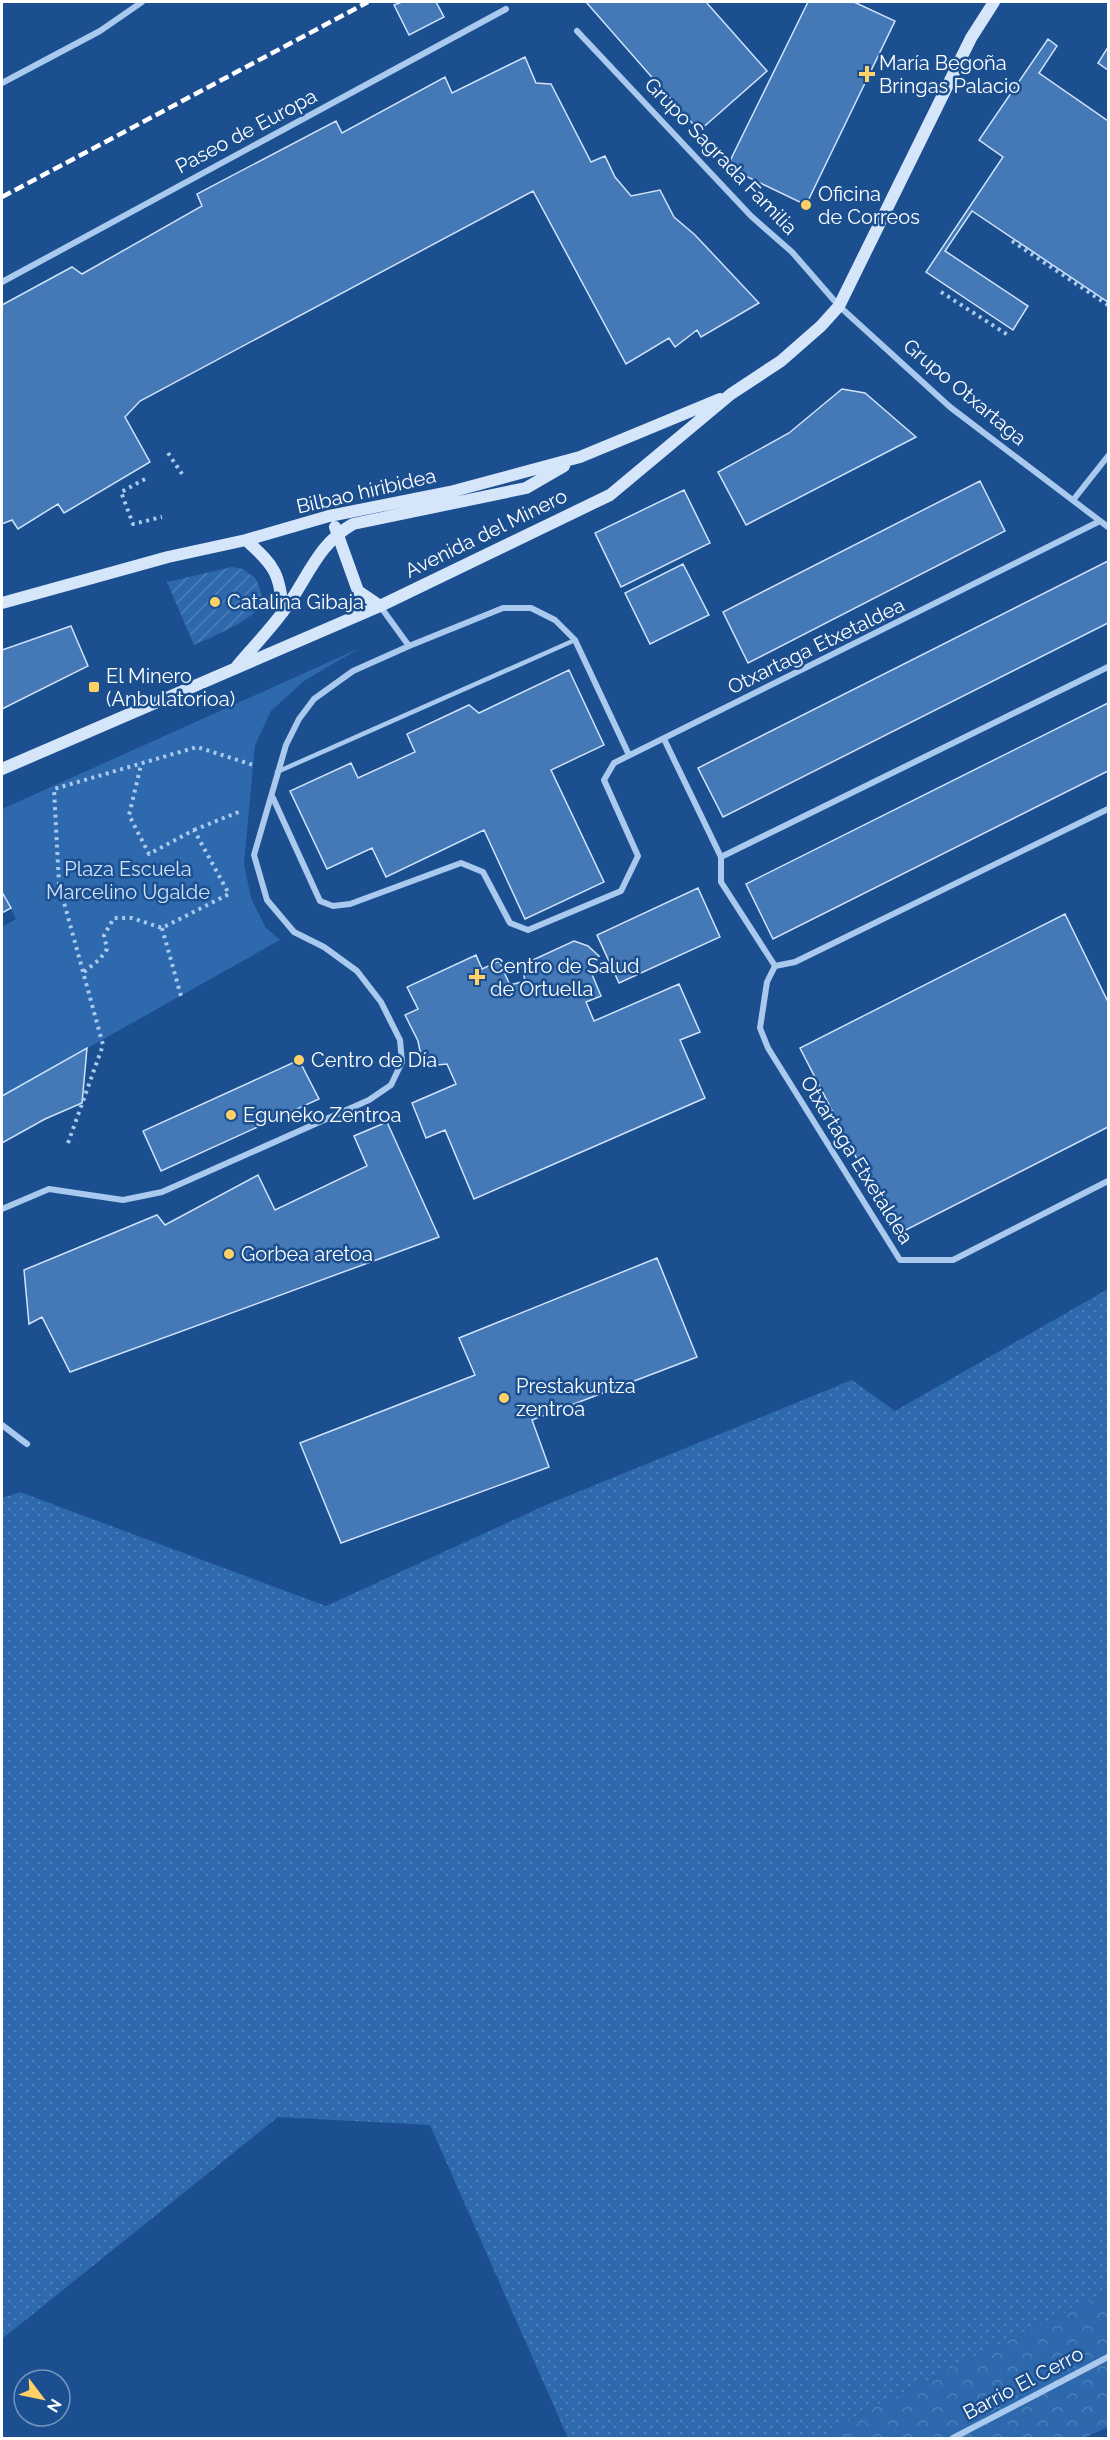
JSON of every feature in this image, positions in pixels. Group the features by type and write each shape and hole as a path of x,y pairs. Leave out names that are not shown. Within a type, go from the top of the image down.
{"street":[{"path":"2,83 100,31 142,2"},
{"path":"731,394 781,361 821,326 839,306 971,38 994,2"},
{"name":"Paseo de Europa","path":"2,282 506,9"},
{"name":"Grupo Sagrada Familia","path":"577,31 751,216 792,252 839,306"},
{"name":"Grupo Otxartaga","path":"839,306 950,407 1074,499 1098,522 1108,527"},
{"name":"Bilbao hiribidea","path":"2,603 168,557 246,540 329,516 450,492 580,457 731,394"},
{"name":"Avenida del Minero","path":"2,769 380,606 610,495 731,394"},
{"path":"1074,499 1108,456"},
{"path":"234,669 283,612 327,543 337,533 353,524 526,488 580,457"},
{"path":"329,516 358,591 380,606 409,646"},
{"name":"Otxartaga Etxetaldea","path":"273,798 320,901 333,906 350,904 461,863 483,872 510,923 528,930 621,891 638,856 604,780 614,763 1098,522"},
{"path":"246,540 267,558 280,580 283,612"},
{"path":"2,1209 49,1189 123,1200 162,1192 369,1100 391,1084 402,1062 400,1040 381,1002 357,971 324,947 294,932 267,900 254,855 273,798 277,772 286,745 299,718 314,699 353,671 409,646 503,608 531,608 555,620 575,640 629,755"},
{"path":"721,857 1108,667"},
{"path":"664,739 721,857 721,882 775,966 795,962 1108,809"},
{"name":"Otxartaga Etxetaldea","path":"775,966 767,982 760,1028 768,1048 900,1260 953,1260 1108,1181"},
{"path":"2,1425 27,1444"},
{"name":"Barrio El Cerro","path":"953,2439 1108,2357"}],"lane":[{"path":"277,772 575,640"}],"path":[{"path":"1012,241 1108,305"},
{"path":"941,292 1008,335"},
{"path":"168,453 182,474"},
{"path":"145,479 121,492 133,524 162,517"},
{"path":"68,1143 103,1045 59,884 54,789 197,747 277,772"},
{"path":"141,764 129,815 149,854 194,830 273,798"},
{"path":"84,972 100,959 107,949 104,935 114,918 132,918 162,928 229,894 194,830"},
{"path":"162,928 181,996"}],"green space":[{"path":"232,567 243,569 255,578 261,595 260,605 240,623 194,645 167,582"},
{"name":"Plaza Escuela Marcelino Ugalde","path":"360,648 304,681 271,711 255,745 244,864 251,898 266,928 280,940 2,1096 2,927 16,919 2,892 2,809"},
{"path":"1108,1289 1108,2292 873,2407 820,2438 568,2438 430,2125 278,2117 2,2339 2,1498 20,1492 326,1606 546,1505 852,1380 895,1411"},
{"path":"1108,2292 1108,2427 1084,2438 820,2438 873,2407"}],"building":[{"path":"402,2 436,2 444,17 409,35 394,5"},
{"path":"586,2 706,2 767,71 699,131"},
{"path":"808,2 854,2 895,21 806,205 727,167"},
{"path":"1048,39 1057,46 1039,73 1108,121 1108,302 972,211 945,251 1028,306 1013,330 926,272 1003,157 979,140"},
{"path":"1108,47 1108,70 1098,63"},
{"path":"525,57 536,83 551,84 591,162 605,156 615,177 631,196 660,190 674,217 695,235 759,303 701,337 697,330 675,347 669,338 626,364 533,191 140,401 125,417 150,462 64,513 58,504 18,529 12,520 2,524 2,305 72,267 82,274 202,206 197,194 336,121 342,133 445,77 452,93"},
{"path":"842,389 865,393 916,437 746,525 718,472 789,433"},
{"path":"980,481 1005,531 748,663 723,612"},
{"path":"684,490 710,543 621,587 595,533"},
{"path":"1108,561 1108,623 723,817 698,768"},
{"path":"683,564 709,615 650,644 625,593"},
{"path":"71,626 88,666 2,709 2,650"},
{"path":"569,670 604,745 551,770 604,882 525,919 484,830 386,877 372,848 327,869 290,791 351,763 358,778 415,752 407,734 469,705 479,713"},
{"path":"1108,703 1108,771 773,939 746,884"},
{"path":"698,888 720,937 619,983 597,935"},
{"path":"2,892 11,908 2,913"},
{"path":"1065,914 1108,1002 1108,1127 896,1235 800,1048"},
{"path":"574,941 588,946 599,956 589,967 601,996 586,1002 594,1021 679,984 700,1032 680,1040 705,1098 474,1199 445,1130 426,1138 412,1103 456,1084 447,1064 437,1065 421,1056 418,1041 405,1015 418,1009 407,987 476,955 482,969 499,961 510,985 525,981 522,965"},
{"path":"87,1048 82,1103 45,1119 2,1143 2,1096"},
{"name":"Eguneko Zentroa","path":"299,1060 319,1099 161,1171 143,1131"},
{"name":"Gorbea aretoa","path":"387,1122 439,1237 70,1372 42,1317 29,1324 24,1270 157,1215 165,1225 258,1175 275,1210 367,1166 354,1136"},
{"name":"Prestakuntza zentroa","path":"657,1258 697,1357 532,1420 549,1467 341,1543 300,1443 475,1375 459,1338"}],"railway":[{"path":"2,197 368,2"}],"place":[{"name":"María Begoña Bringas Palacio","path":"867,74"},
{"name":"Oficina de Correos","path":"806,205"},
{"name":"Catalina Gibaja","path":"215,602"},
{"name":"El Minero (Anbulatorioa)","path":"94,687"},
{"name":"Centro de Salud de Ortuella","path":"477,977"},
{"name":"Centro de Día","path":"299,1060"},
{"name":"Eguneko Zentroa","path":"231,1115"},
{"name":"Gorbea aretoa","path":"229,1254"},
{"name":"Prestakuntza zentroa","path":"504,1398"}]}
